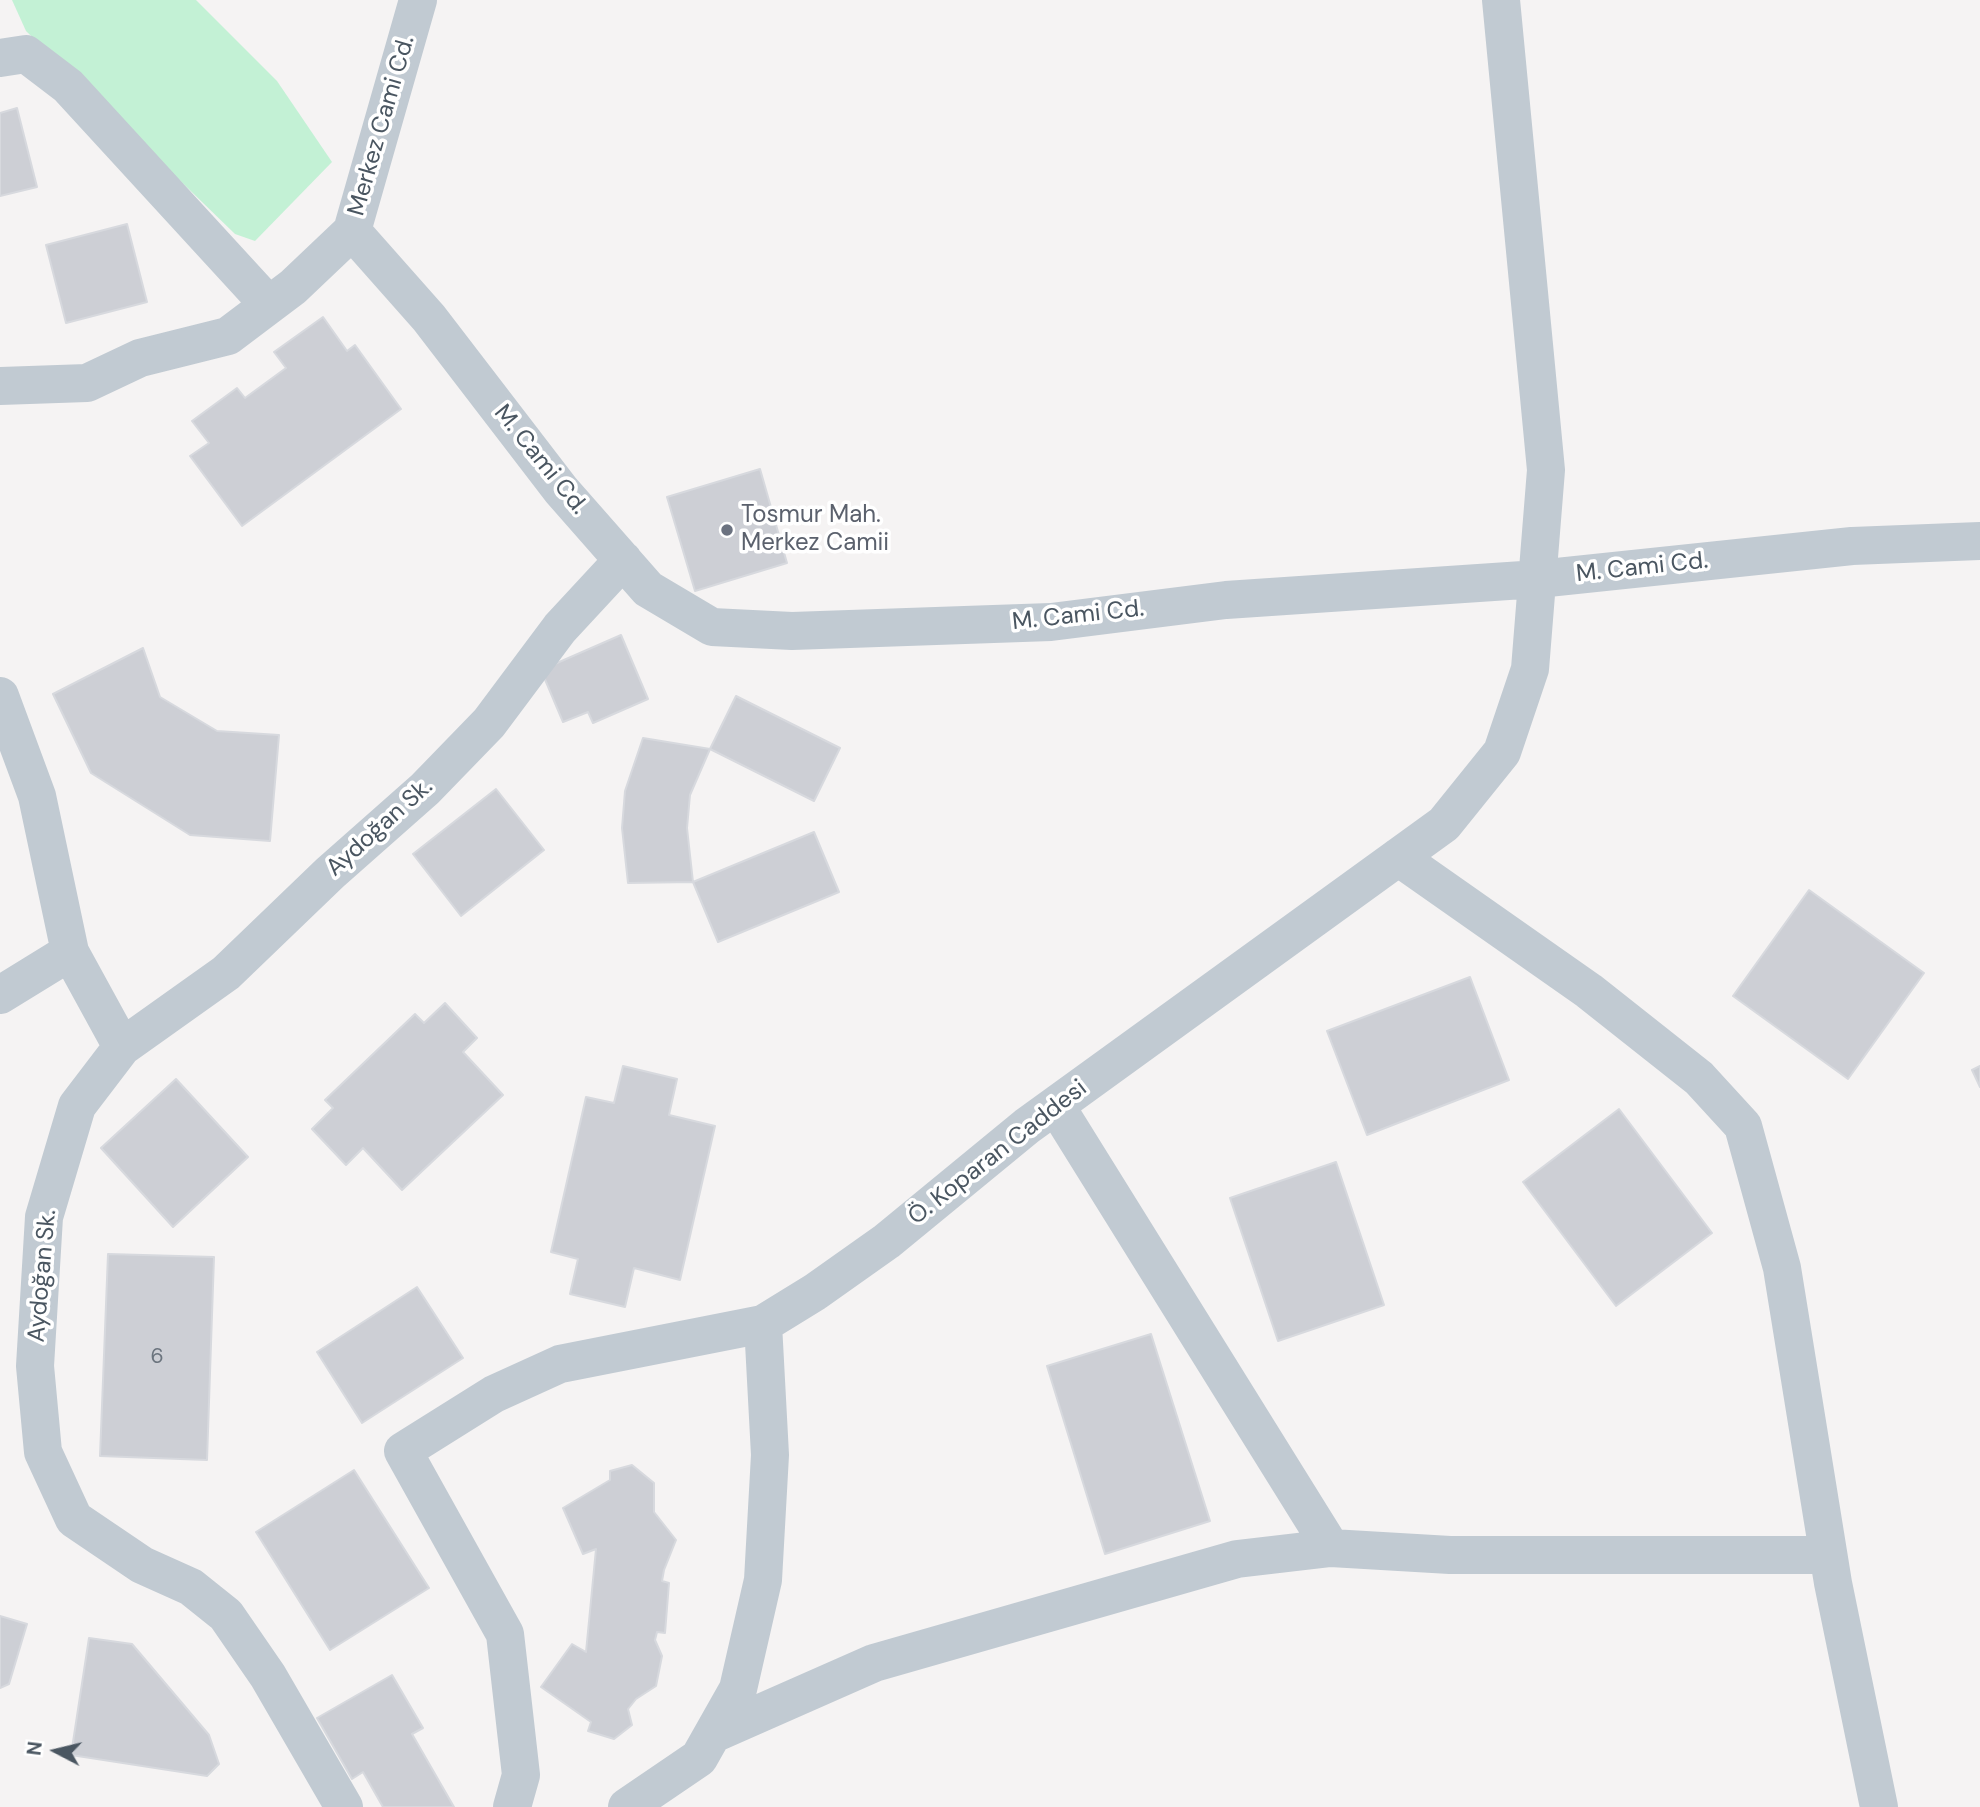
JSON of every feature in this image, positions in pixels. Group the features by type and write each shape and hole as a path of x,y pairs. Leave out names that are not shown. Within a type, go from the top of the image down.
{"street":[{"name":"Merkez Cami Cd.","path":"0,386 87,383 140,358 228,336 293,287 352,231 418,0"},
{"name":"Ö. Koparan Caddesi","path":"763,1324 815,1292 887,1241 1056,1106 1444,824 1502,752 1530,669 1546,470 1501,0"},
{"path":"0,58 26,54 68,86 270,305"},
{"name":"M. Cami Cd.","path":"352,231 429,318 561,490 648,589 712,627 792,631 1051,622 1226,600 1538,579 1852,546 1980,541"},
{"name":"Aydoğan Sk.","path":"344,1807 268,1676 226,1615 191,1587 142,1565 74,1519 43,1452 35,1366 44,1217 77,1106 122,1047 226,973 330,873 425,789 489,723 560,628 622,560"},
{"path":"0,696 37,796 69,952 122,1047"},
{"path":"1398,857 1589,991 1699,1078 1743,1126 1782,1268 1828,1555 1879,1807"},
{"path":"0,995 69,952"},
{"path":"1056,1106 1331,1548"},
{"path":"513,1807 521,1775 505,1634 403,1451 494,1394 560,1364 763,1324 770,1455 762,1580 738,1689 699,1758 627,1807"},
{"path":"712,1734 874,1663 1237,1559 1331,1548 1450,1555 1828,1555"}],"green space":[{"path":"12,0 196,0 277,81 332,162 255,241 235,234 26,31"}],"building":[{"path":"17,108 37,187 0,196 0,113"},
{"path":"127,224 147,302 66,323 46,245"},
{"path":"323,317 347,351 355,345 401,409 242,526 190,456 209,443 192,421 237,388 245,398 286,368 274,352"},
{"name":"Tosmur Mah. Merkez Camii","path":"760,469 787,563 695,591 667,497"},
{"path":"621,635 648,699 593,723 588,712 563,722 541,670"},
{"path":"143,648 160,697 217,731 279,735 270,841 190,835 91,773 53,694"},
{"path":"736,696 840,748 814,801 710,749"},
{"path":"643,738 710,749 690,795 687,828 693,882 628,883 622,828 625,791"},
{"path":"496,789 544,850 461,916 413,854"},
{"path":"814,832 839,892 718,942 693,882"},
{"path":"1809,890 1924,973 1848,1079 1733,996"},
{"path":"1470,977 1509,1080 1367,1135 1327,1031"},
{"path":"445,1003 477,1038 463,1052 503,1095 402,1190 363,1148 346,1165 312,1129 333,1108 325,1100 415,1014 424,1023"},
{"path":"623,1066 677,1079 669,1115 715,1126 680,1280 634,1268 625,1307 570,1294 578,1259 551,1252 586,1097 614,1103"},
{"path":"1980,1066 1980,1087 1972,1070"},
{"path":"176,1079 248,1157 173,1227 101,1148"},
{"path":"1619,1109 1712,1233 1616,1306 1523,1182"},
{"path":"1336,1162 1384,1305 1278,1341 1230,1198"},
{"path":"108,1254 214,1257 207,1460 100,1456"},
{"path":"417,1287 463,1358 362,1423 317,1352"},
{"path":"1151,1334 1210,1521 1105,1554 1047,1366"},
{"path":"632,1465 654,1483 654,1512 676,1540 662,1581 669,1583 665,1633 657,1632 655,1640 662,1656 656,1686 636,1699 628,1709 632,1725 614,1739 588,1731 591,1722 541,1687 572,1644 586,1652 596,1549 583,1554 563,1508 610,1480 610,1471"},
{"path":"354,1470 429,1588 330,1650 256,1532"},
{"path":"0,1616 27,1624 9,1684 0,1688"},
{"path":"89,1638 132,1644 209,1735 219,1764 207,1776 71,1755"},
{"path":"392,1675 423,1728 412,1734 454,1807 383,1807 363,1772 352,1779 317,1718"}],"place":[{"name":"Tosmur Mah. Merkez Camii","path":"727,530"}]}
